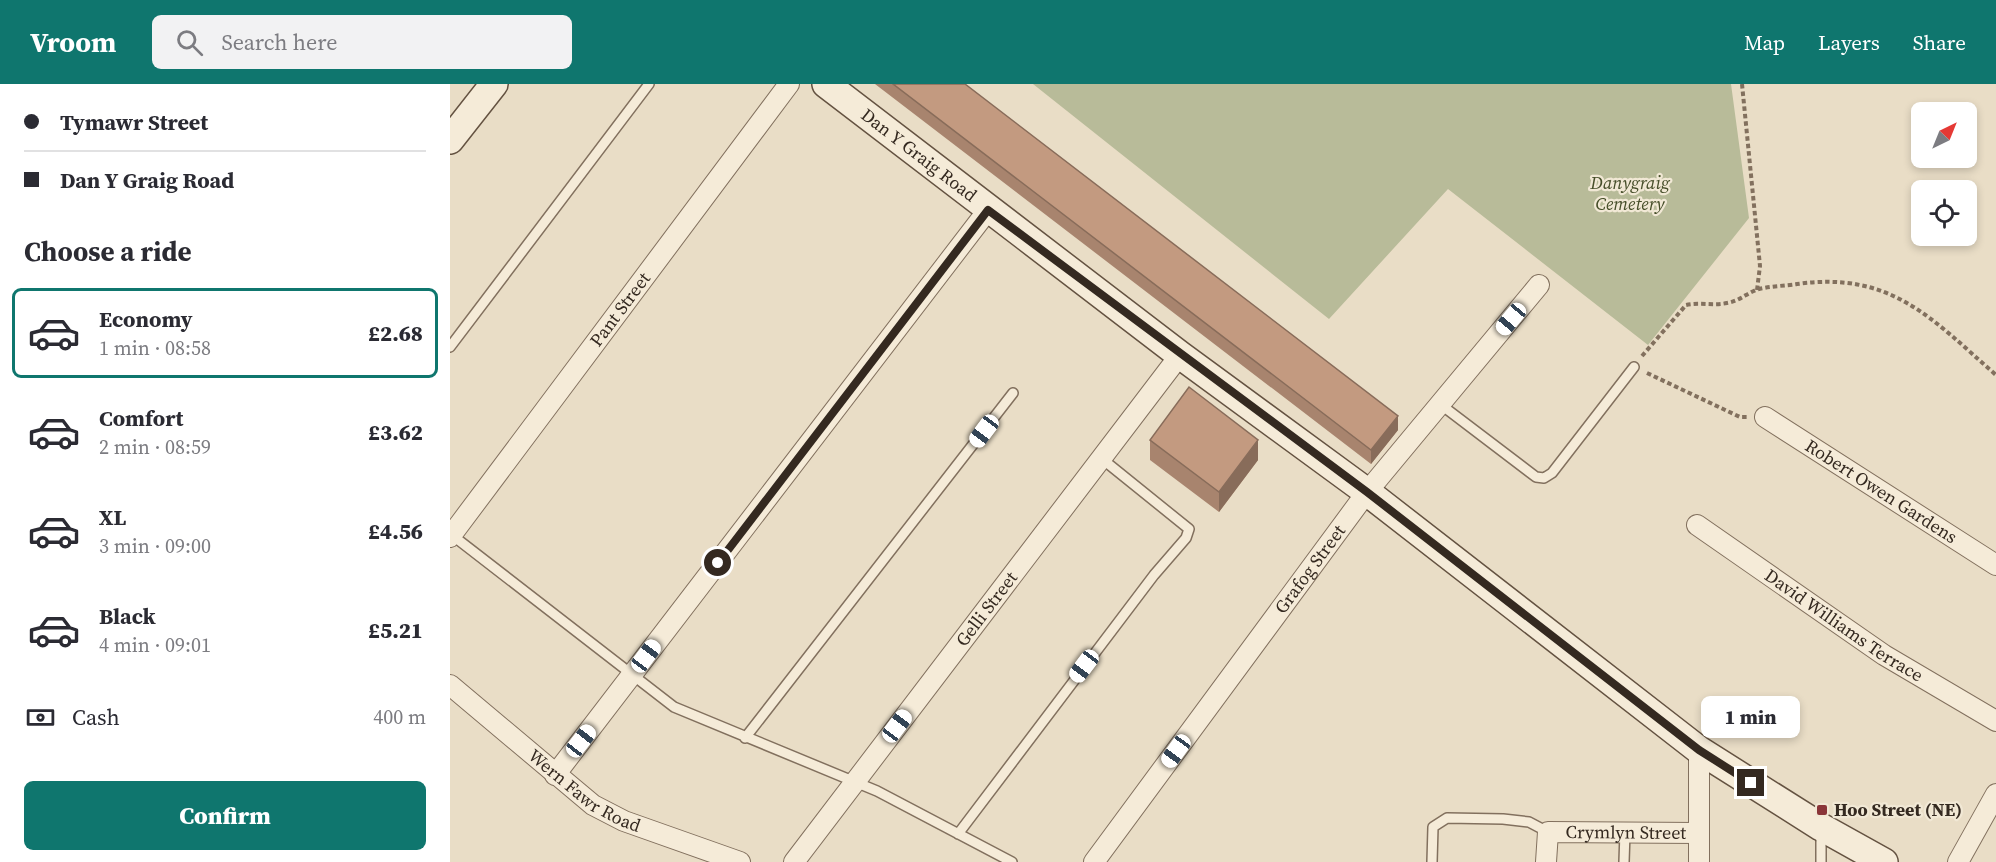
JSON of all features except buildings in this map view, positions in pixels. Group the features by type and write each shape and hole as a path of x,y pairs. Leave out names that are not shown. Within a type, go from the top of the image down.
{"street":[{"path":"450,140 494,84"},
{"name":"Pant Street","path":"451,536 789,84"},
{"name":"Dan Y Graig Road","path":"826,84 1180,355 1367,492 1699,750 1821,827 1884,862"},
{"path":"555,775 988,210"},
{"name":"Grafog Street","path":"1094,862 1367,492 1539,285"},
{"name":"Gelli Street","path":"794,862 1180,355"},
{"name":"Robert Owen Gardens","path":"1766,417 1996,565"},
{"name":"David Williams Terrace","path":"1697,525 1884,654 1996,721"},
{"name":"Wern Fawr Road","path":"450,685 555,775 593,804 624,821 740,862"},
{"path":"1699,750 1699,862"},
{"path":"1958,862 1996,794"},
{"name":"Crymlyn Street","path":"1546,862 1548,832 1698,832"}],"lane":[{"path":"450,347 649,84"},
{"path":"1440,404 1536,477 1544,478 1552,473 1634,367"},
{"path":"745,738 1013,393"},
{"path":"958,834 1141,591 1186,538 1189,529 1101,458"},
{"path":"451,536 674,707 877,791 1012,862"},
{"path":"1432,862 1433,827 1447,818 1529,822 1548,832"},
{"path":"1821,827 1821,862"},
{"path":"1624,862 1625,832"}],"path":[{"path":"1742,84 1760,266 1756,290"},
{"path":"1766,417 1740,417 1634,367 1686,305 1726,304 1744,298 1756,290 1809,283 1848,282 1881,289 1910,303 1996,375"}],"green space":[{"name":"Danygraig Cemetery","path":"1033,84 1731,84 1749,218 1648,345 1448,189 1329,319"}],"place":[{"name":"Hoo Street (NE)","path":"1822,810"}],"route":[{"path":"718,563 988,210 1367,492 1699,750 1751,783"}]}
